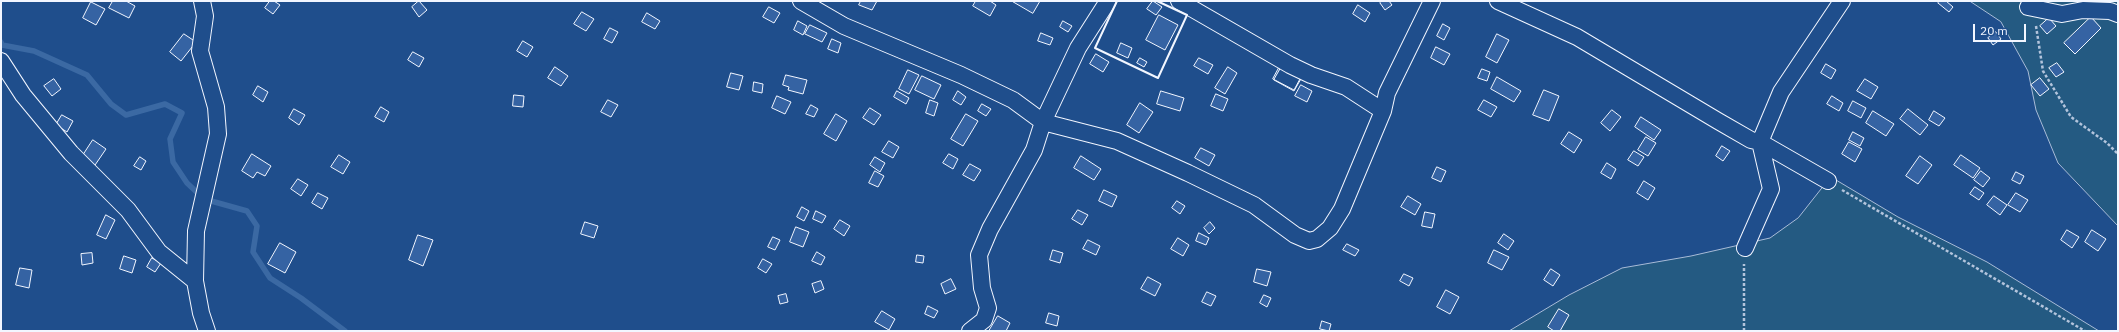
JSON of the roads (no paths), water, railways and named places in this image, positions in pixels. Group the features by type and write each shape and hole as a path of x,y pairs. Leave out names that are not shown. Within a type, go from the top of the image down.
{"street":[{"path":"202,1 205,16 200,51 216,107 218,134 211,171 196,231 195,281 201,313 207,331"},
{"path":"801,1 844,26 961,75 1013,100 1043,122 1117,141 1254,205 1295,235 1309,241 1317,239 1330,228 1342,208 1383,111 1387,92 1432,1"},
{"path":"970,331 974,326 984,320 988,308 982,288 979,256 990,230 1034,150 1043,122 1078,48 1108,1"},
{"path":"1179,1 1311,75 1346,87 1383,111"},
{"path":"1498,1 1577,37 1751,140 1760,142 1828,181"},
{"path":"1745,248 1771,189 1760,142 1781,92 1842,1"},
{"path":"2028,7 2062,14 2083,10 2110,11 2118,14"},
{"path":"1,61 23,95 71,153 128,210 159,252 195,281"}],"waterway":[{"path":"1,42 2,45 34,51 87,75 111,104 126,115 165,104 182,113 170,139 173,162 187,183 204,199 247,211 257,226 253,252 270,278 301,298 345,331"}]}
